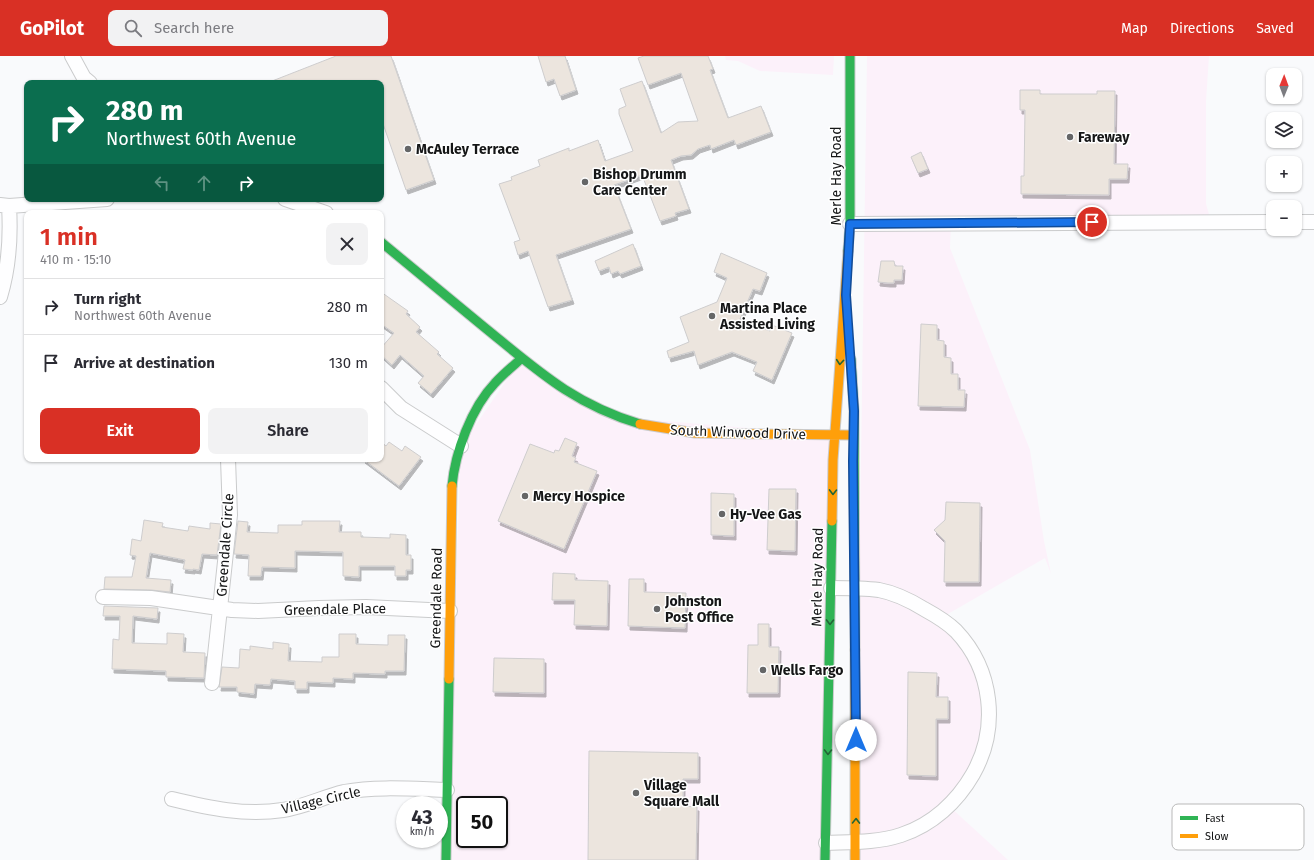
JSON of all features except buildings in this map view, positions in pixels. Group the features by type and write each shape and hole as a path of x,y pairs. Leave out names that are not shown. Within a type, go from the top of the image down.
{"main road":[{"name":"Merle Hay Road","path":"825,860 835,435 850,224 850,56"},
{"name":"South Winwood Drive","path":"384,244 545,377 585,403 616,417 642,425 695,433 854,435"},
{"name":"Merle Hay Road","path":"846,295 854,411 855,860"},
{"name":"Greendale Road","path":"446,860 451,503 454,469 473,416 494,384 522,358"}],"street":[{"path":"72,56 86,80"},
{"path":"0,298 10,250 4,206 63,202"},
{"path":"295,202 317,210"},
{"path":"850,224 1266,222"},
{"path":"1302,222 1314,222"},
{"path":"384,391 401,408 461,446"},
{"name":"Greendale Circle","path":"220,608 230,515 228,462"},
{"path":"826,842 855,842 888,839 902,835 927,823 949,806 966,787 981,760 986,747 990,710 982,673 971,651 956,631 940,618 912,601 880,590 831,588"},
{"name":"Greendale Place","path":"103,597 151,598 220,608 258,611 366,607 450,610"},
{"path":"212,683 220,608"},
{"name":"Village Circle","path":"172,799 206,807 245,813 283,810 350,792 379,788 447,790"}],"shaded area":[{"path":"725,56 834,56 833,75 760,71 738,61 726,60"},
{"path":"867,56 1209,56 1206,101 1206,204 1211,221 951,223 950,248 1030,450 1044,541 1051,574 1045,558 941,618 982,673 986,747 949,806 1008,860 855,860"},
{"path":"522,358 616,417 835,435 827,860 446,860 446,848 448,848 448,805 461,446"}],"traffic: fast":[{"path":"848,251 850,224 850,56"},
{"path":"384,244 521,357 557,384 575,396 595,406 616,416 640,424"},
{"path":"452,486 461,446 479,405 486,393 495,383 522,358"},
{"path":"851,359 854,411 855,650"},
{"path":"825,860 832,521"},
{"path":"446,860 449,679"}],"traffic: slow":[{"path":"832,521 833,460 848,251"},
{"path":"640,424 695,433 848,435"},
{"path":"449,679 452,486"},
{"path":"855,650 855,860"}],"place":[{"name":"Fareway","path":"1070,137"},
{"name":"McAuley Terrace","path":"408,149"},
{"name":"Bishop Drumm Care Center","path":"585,182"},
{"name":"Martina Place Assisted Living","path":"712,316"},
{"name":"Mercy Hospice","path":"525,496"},
{"name":"Hy-Vee Gas","path":"722,514"},
{"name":"Johnston Post Office","path":"657,609"},
{"name":"Wells Fargo","path":"763,670"},
{"name":"Village Square Mall","path":"636,793"}],"route":[{"path":"856,740 853,461 854,411 846,295 850,224 1092,222"}]}
